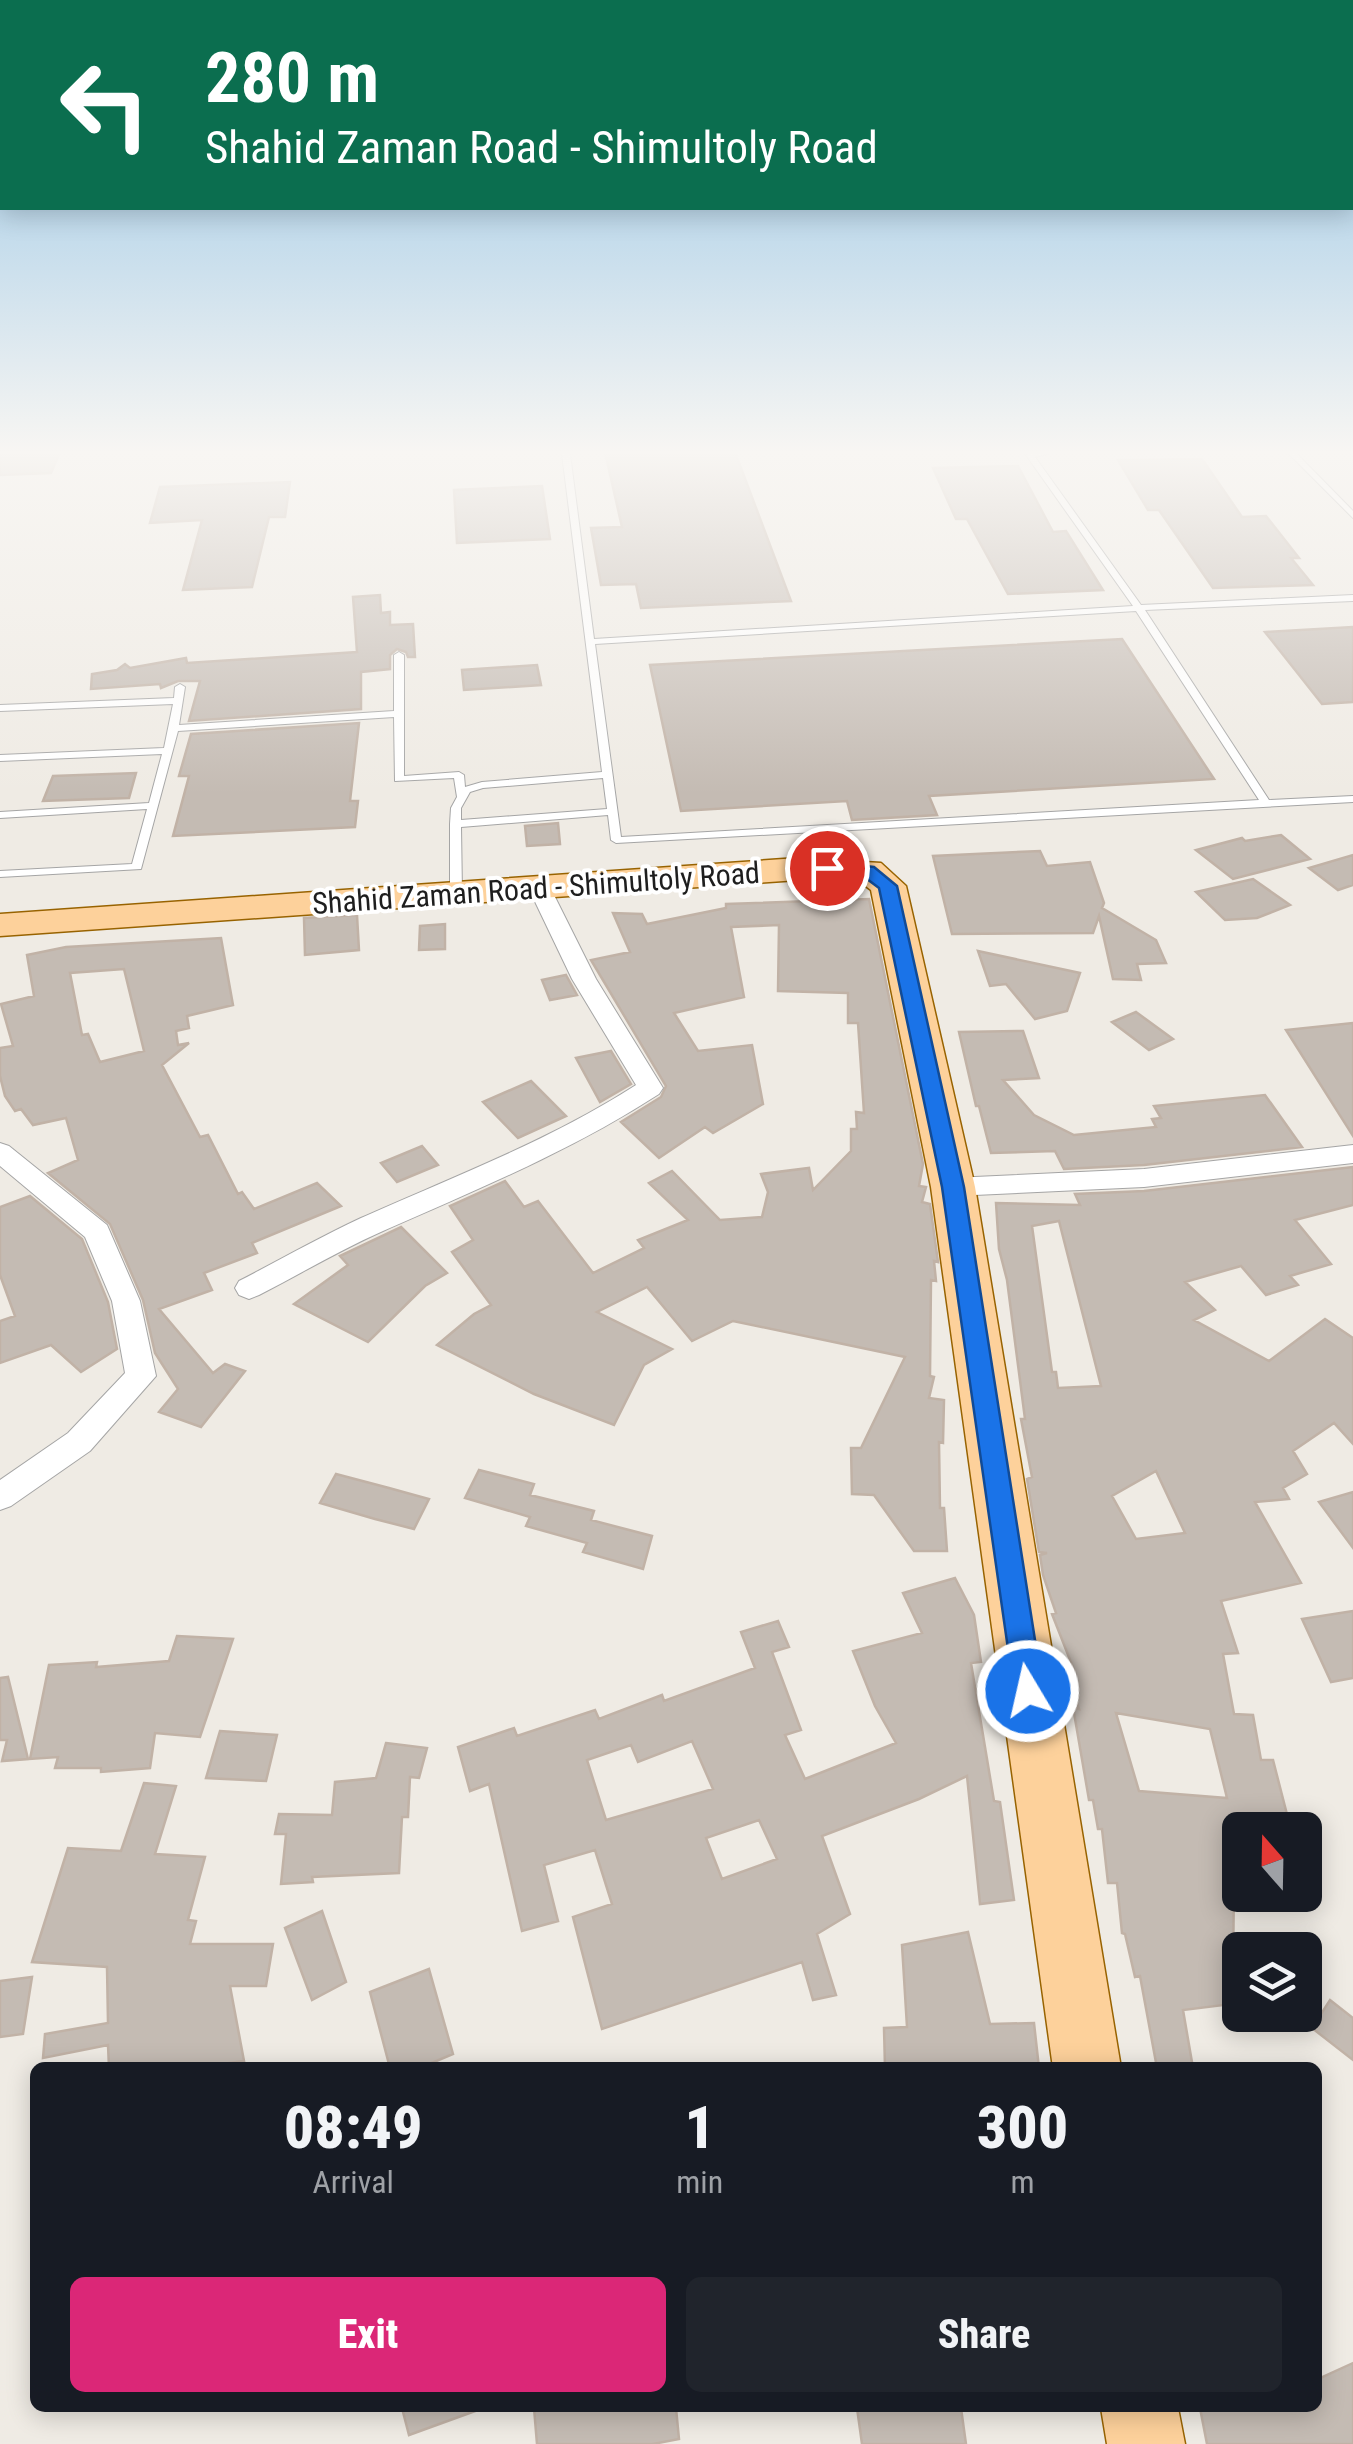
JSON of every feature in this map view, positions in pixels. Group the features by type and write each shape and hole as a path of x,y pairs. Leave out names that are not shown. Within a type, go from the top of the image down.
{"main road":[{"name":"Shahid Zaman Road - Shimultoly Road","path":"0,926 827,868 868,870 888,886 953,1187 1086,2062"},
{"path":"1141,2412 1146,2444"}],"street":[{"path":"249,1288 368,1226 484,1178 591,1126 650,1088 584,980 539,887"},
{"path":"0,1152 97,1232 126,1301 141,1376 79,1442 0,1497"},
{"path":"953,1187 1144,1178 1353,1154"}],"lane":[{"path":"580,566 616,840 1353,799"},
{"path":"1109,566 1266,803"},
{"path":"590,642 1353,598"},
{"path":"399,655 399,779 459,776 456,893"},
{"path":"0,874 137,867 174,728 180,687"},
{"path":"0,708 178,700"},
{"path":"174,728 399,714"},
{"path":"0,758 168,751"},
{"path":"461,796 482,785 606,775"},
{"path":"0,815 153,806"},
{"path":"455,824 612,812"}],"building":[{"path":"189,566 257,566 252,587 183,590"},
{"path":"598,566 778,566 791,601 641,608 636,584 601,585"},
{"path":"993,566 1088,566 1103,590 1008,594"},
{"path":"1198,566 1298,566 1313,585 1213,588"},
{"path":"380,595 381,613 390,612 390,625 413,624 415,657 397,649 390,655 390,669 361,672 361,709 189,721 200,681 178,681 161,688 160,684 91,689 92,674 117,670 125,664 130,668 186,658 187,663 357,652 353,597"},
{"path":"1353,627 1353,702 1322,704 1265,632"},
{"path":"1122,639 1214,779 929,796 937,815 852,820 847,801 681,811 650,665"},
{"path":"537,665 541,685 464,690 462,670"},
{"path":"359,723 350,801 358,801 355,827 173,836 189,776 179,776 191,734"},
{"path":"136,773 129,798 43,801 53,776"},
{"path":"558,823 560,844 527,846 525,826"},
{"path":"1281,835 1310,859 1233,879 1196,850 1242,838 1245,841"},
{"path":"1040,851 1047,866 1090,862 1104,903 1102,908 1156,940 1166,963 1137,964 1141,980 1113,979 1099,916 1093,933 952,934 933,856"},
{"path":"1353,855 1353,885 1338,890 1309,868"},
{"path":"1253,879 1290,905 1257,918 1225,920 1196,892"},
{"path":"869,899 923,1164 919,1186 926,1187 922,1202 930,1204 938,1262 934,1261 936,1281 931,1280 930,1376 934,1377 929,1398 944,1400 943,1443 939,1442 940,1508 944,1508 947,1551 914,1551 874,1495 852,1494 851,1448 861,1448 905,1357 733,1321 692,1341 647,1287 597,1312 672,1349 644,1365 614,1425 534,1394 437,1345 491,1305 452,1252 473,1240 450,1206 505,1181 524,1207 538,1201 593,1273 644,1248 638,1240 688,1220 649,1183 672,1171 720,1220 762,1217 768,1192 761,1174 809,1168 813,1190 851,1151 851,1129 857,1129 856,1112 864,1113 858,1023 848,1023 848,993 778,991 779,925 731,927 744,997 674,1013 698,1051 752,1045 763,1104 713,1133 705,1127 659,1158 621,1122 661,1097 666,1086 591,960 630,952 613,913 642,914 647,924 726,908 726,904"},
{"path":"357,915 359,950 305,955 304,918"},
{"path":"445,924 445,949 419,950 420,926"},
{"path":"221,938 233,1005 187,1016 189,1028 176,1031 178,1045 189,1043 162,1065 200,1137 208,1135 238,1194 242,1192 254,1209 317,1183 341,1206 252,1243 257,1253 204,1273 212,1290 159,1309 213,1373 225,1364 245,1371 201,1427 159,1412 178,1389 155,1353 143,1300 110,1224 48,1173 78,1160 66,1118 33,1125 21,1109 15,1111 5,1096 0,1048 13,1046 1,1004 34,996 27,955 66,947","holes":["124,969 144,1051 100,1062 88,1034 82,1035 70,973"]},
{"path":"978,951 1080,973 1067,1011 1035,1019 1006,984 990,986"},
{"path":"566,975 577,995 550,1000 542,980"},
{"path":"1136,1012 1173,1039 1149,1050 1112,1022"},
{"path":"1353,1023 1353,1136 1286,1030"},
{"path":"1023,1031 1039,1078 1003,1080 1034,1115 1074,1135 1156,1127 1152,1119 1161,1118 1154,1106 1265,1095 1302,1147 1144,1165 1064,1169 1055,1151 991,1153 959,1032"},
{"path":"611,1051 631,1084 600,1102 576,1058"},
{"path":"531,1081 566,1116 518,1138 483,1102"},
{"path":"422,1146 438,1165 397,1182 381,1163"},
{"path":"1353,1167 1353,1205 1295,1220 1331,1264 1290,1276 1298,1285 1266,1295 1241,1266 1185,1282 1215,1310 1194,1320 1269,1361 1325,1319 1353,1338 1353,1444 1334,1423 1293,1451 1307,1474 1283,1488 1289,1499 1255,1502 1301,1583 1221,1601 1238,1653 1223,1654 1234,1714 1253,1715 1261,1760 1273,1760 1286,1812 1222,1812 1222,1912 1234,1912 1233,1932 1222,1932 1222,2005 1183,2010 1192,2062 1156,2062 1140,1976 1135,1977 1122,1933 1117,1883 1108,1883 1102,1829 1098,1829 1093,1800 1089,1800 1073,1707 1079,1709 1066,1671 1074,1670 1052,1614 1056,1613 1040,1555 1047,1553 1039,1552 1027,1479 1032,1477 1021,1419 1025,1419 1007,1280 999,1249 996,1203 1080,1205 1075,1194 1144,1191","holes":["1059,1221 1101,1386 1058,1388 1056,1372 1052,1372 1032,1226","1156,1471 1185,1533 1136,1539 1112,1496","1116,1713 1210,1729 1227,1798 1139,1791"]},
{"path":"30,1196 82,1239 108,1302 117,1349 81,1372 51,1345 0,1363 0,1321 15,1316 0,1275 0,1207"},
{"path":"401,1227 447,1273 425,1286 368,1342 294,1304 348,1265 340,1256"},
{"path":"479,1470 534,1484 530,1495 594,1511 591,1520 652,1536 643,1569 583,1552 587,1543 526,1526 530,1517 465,1498"},
{"path":"336,1474 429,1499 414,1529 375,1519 320,1503"},
{"path":"1353,1492 1353,1548 1319,1502"},
{"path":"955,1578 974,1615 981,1662 971,1663 994,1801 1000,1802 1014,1900 980,1904 967,1776 822,1836 850,1914 817,1934 836,1995 813,2000 802,1962 602,2029 573,1917 612,1904 595,1850 544,1865 558,1921 522,1931 489,1784 470,1791 458,1747 514,1728 517,1736 595,1710 599,1719 662,1695 664,1701 755,1668 741,1632 778,1621 789,1647 772,1652 801,1730 785,1735 805,1779 896,1743 875,1706 853,1651 922,1633 903,1593","holes":["692,1741 713,1789 606,1820 587,1760 631,1745 638,1762","759,1820 777,1859 722,1879 706,1838"]},
{"path":"1353,1611 1353,1678 1331,1682 1302,1619"},
{"path":"177,1636 233,1639 200,1737 155,1733 150,1768 101,1772 101,1768 55,1768 58,1757 30,1759 49,1665 97,1662 96,1667 169,1661"},
{"path":"8,1677 28,1759 2,1761 7,1740 0,1740 0,1678"},
{"path":"220,1731 277,1735 266,1781 206,1778"},
{"path":"386,1743 427,1748 419,1778 410,1777 408,1817 402,1817 399,1873 312,1877 313,1882 281,1884 286,1834 275,1834 279,1814 332,1815 335,1782 376,1778"},
{"path":"144,1783 176,1786 155,1854 205,1857 188,1920 196,1921 190,1944 273,1944 266,1986 230,1986 244,2061 109,2062 108,2045 43,2058 45,2034 108,2023 107,1967 32,1962 68,1848 121,1851"},
{"path":"322,1911 346,1982 312,2000 285,1928"},
{"path":"968,1932 990,2024 1034,2023 1038,2062 885,2062 884,2028 907,2027 902,1945"},
{"path":"429,1969 453,2054 434,2062 388,2062 370,1992"},
{"path":"32,1977 23,2034 0,2037 0,1981"},
{"path":"1330,2000 1353,2018 1353,2060 1317,2032 1322,2032 1322,2012"},
{"path":"1353,2363 1353,2444 1207,2444 1201,2412 1322,2412 1322,2377"},
{"path":"403,2412 472,2412 409,2435"},
{"path":"534,2412 676,2412 679,2439 653,2444 537,2444"},
{"path":"858,2412 962,2412 966,2444 862,2444"}],"route":[{"path":"827,868 868,870 888,886 953,1187 1028,1691"}]}
